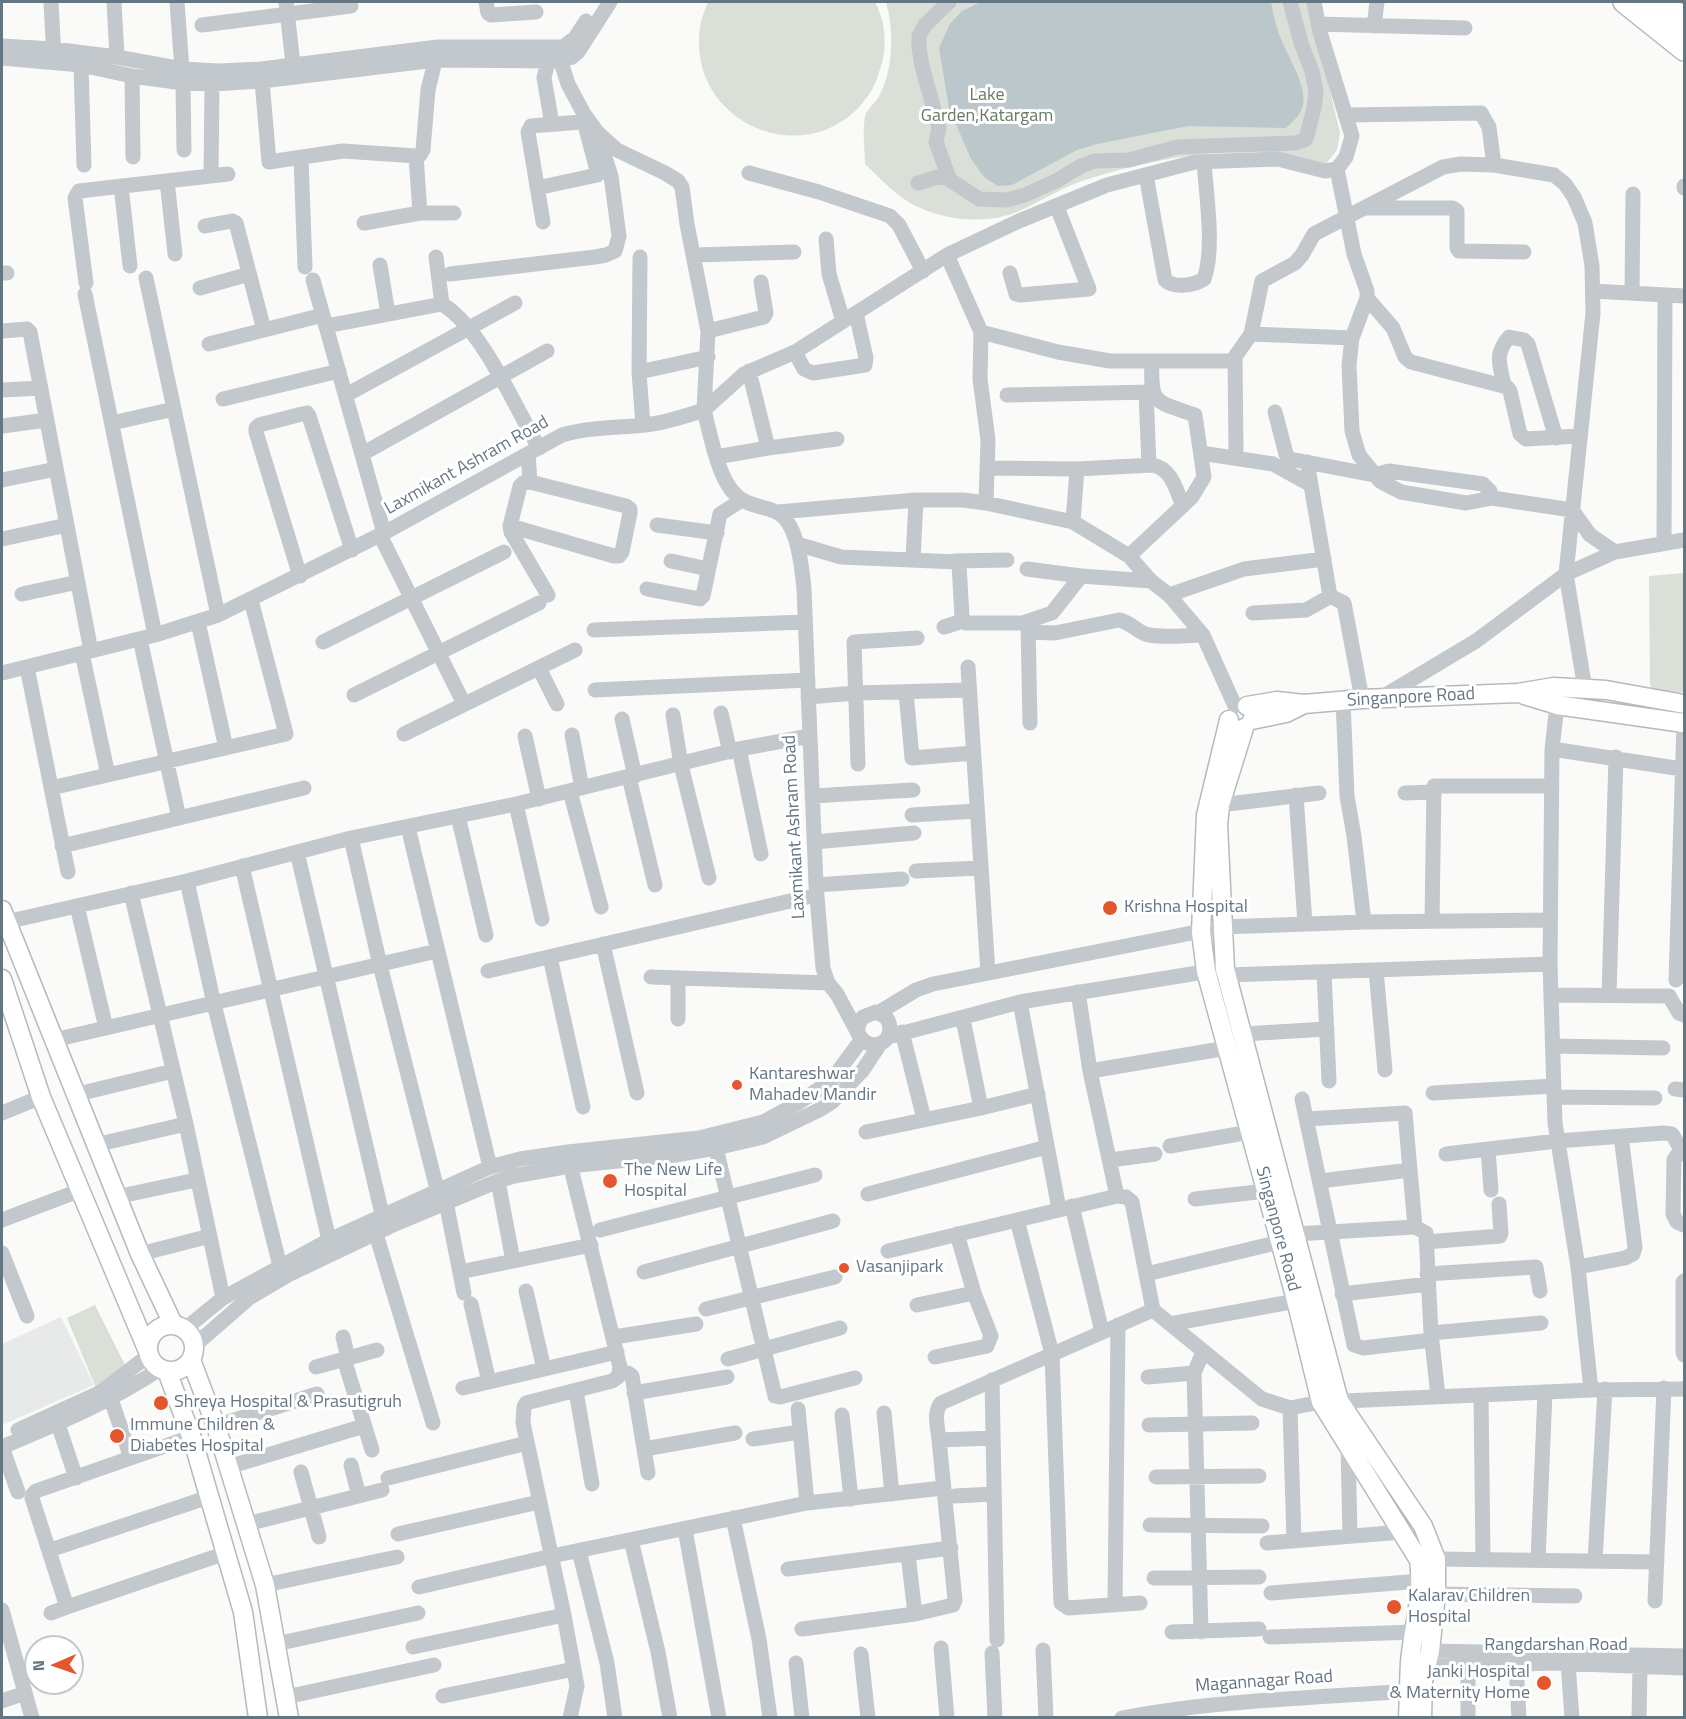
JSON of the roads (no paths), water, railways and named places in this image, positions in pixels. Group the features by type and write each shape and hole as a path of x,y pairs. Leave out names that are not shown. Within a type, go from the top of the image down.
{"highway":[{"path":"1624,2 1684,50"},
{"path":"1663,2 1684,19"}],"main road":[{"path":"1642,2 1684,35"},
{"name":"Singanpore Road","path":"1241,716 1286,713 1304,704 1343,700 1518,693 1554,687 1606,690 1684,704"},
{"name":"Singanpore Road","path":"1518,693 1557,705 1684,723"},
{"name":"Singanpore Road","path":"1241,716 1220,805 1218,825 1226,972 1243,1034 1287,1238 1330,1402 1423,1526 1436,1559 1436,1594 1429,1659 1423,1681 1422,1718"},
{"name":"Singanpore Road","path":"1241,716 1206,815 1201,932 1206,971 1266,1191 1287,1238 1296,1301 1330,1402 1348,1445 1419,1560 1421,1581 1410,1661 1408,1718"},
{"path":"4,916 74,1095 140,1254 179,1327 192,1337 193,1353 265,1585 289,1718"},
{"path":"2,979 41,1097 192,1439 243,1612 258,1718"},
{"path":"179,1327 163,1325 154,1330 149,1339 156,1361 177,1371 185,1366 193,1353"}],"street":[{"path":"51,2 54,55"},
{"path":"114,2 117,57"},
{"path":"177,2 184,150"},
{"path":"486,2 488,13 491,15 536,12"},
{"path":"552,124 544,78 555,56 575,39 598,2"},
{"path":"2,46 54,55 132,76 182,76 218,71 261,69 294,71 437,54 572,57 579,52 610,2"},
{"path":"949,2 926,25 919,36 922,66 939,128 936,142 949,178"},
{"path":"918,183 938,177 949,178 979,199 1006,200 1025,195 1095,161 1129,160 1177,147 1296,143 1306,139 1316,91 1312,70 1302,46 1290,2"},
{"path":"704,410 750,371 795,352 947,255 1107,185 1195,162 1278,159 1325,171 1337,169 1346,157 1352,136 1318,24 1314,2"},
{"path":"1374,26 1377,2"},
{"path":"202,25 287,8 351,6"},
{"path":"287,8 294,71"},
{"path":"1318,24 1465,28"},
{"path":"262,81 269,162 349,150 416,156 420,155 423,150 428,90 437,54"},
{"path":"2,58 54,55 117,57 212,84 262,81 294,71"},
{"path":"555,56 578,104 597,132 617,150 678,181 682,187 708,331 704,410 716,457 734,494 742,500 778,512 916,500 963,500 1073,522 1129,556 1151,581 1168,595 1203,635 1241,716"},
{"path":"81,64 84,165"},
{"path":"132,76 133,157"},
{"path":"211,176 212,84"},
{"path":"1346,115 1481,113 1489,127 1494,165"},
{"path":"537,188 597,175 585,125 581,122 531,126 528,129 537,188 543,222"},
{"path":"450,274 595,257 615,251 619,236 611,176 597,132"},
{"path":"416,156 420,213"},
{"path":"301,158 305,267"},
{"path":"1146,175 1166,280 1175,285 1201,281 1207,271 1209,248 1204,162"},
{"path":"981,332 1058,352 1110,361 1232,361 1251,334 1262,281 1295,263 1314,234 1443,167 1461,164 1494,165 1554,175 1565,184 1574,197 1585,223 1592,266 1593,313 1566,574 1585,689"},
{"path":"1337,169 1354,254 1367,291 1367,298 1352,338 1349,365 1352,431 1359,455 1374,475 1390,488 1401,492 1466,503 1492,498 1572,510 1590,535 1615,552"},
{"path":"749,173 819,192 890,216 899,225 923,271"},
{"path":"155,635 86,289 76,194 79,191 228,174"},
{"path":"167,181 175,254"},
{"path":"121,186 130,266"},
{"path":"1632,293 1633,194"},
{"path":"1010,273 1016,294 1020,295 1089,289 1057,207"},
{"path":"1367,208 1453,208 1457,211 1457,248 1459,251 1524,252"},
{"path":"364,223 420,213 454,213"},
{"path":"205,226 234,221 264,330"},
{"path":"795,352 804,369 813,374 865,365 866,358 850,317 829,274 826,239"},
{"path":"694,255 794,252"},
{"path":"947,255 981,332 980,379 988,440 986,503"},
{"path":"436,257 442,304 469,328 500,377 534,451 530,482"},
{"path":"640,257 639,372 643,425"},
{"path":"380,265 388,314"},
{"path":"200,288 249,274"},
{"path":"146,278 218,615"},
{"path":"314,280 382,534 464,704"},
{"path":"708,331 764,317 766,313 761,282"},
{"path":"1593,291 1684,296"},
{"path":"1664,543 1665,295"},
{"path":"1367,298 1393,328 1409,361 1504,386 1510,391 1520,434 1523,436 1531,440 1579,436"},
{"path":"346,395 515,303"},
{"path":"209,344 264,330 388,314 442,304"},
{"path":"2,331 27,329 30,332 78,582 87,652 108,775"},
{"path":"1251,334 1352,338"},
{"path":"1504,386 1499,360 1501,347 1509,337 1524,340 1528,344 1556,438"},
{"path":"362,454 547,351"},
{"path":"639,372 708,357"},
{"path":"1235,357 1236,453"},
{"path":"1149,465 1149,392 1152,362"},
{"path":"223,399 339,371"},
{"path":"750,371 768,448"},
{"path":"2,390 41,388"},
{"path":"1007,395 1149,392 1158,400 1195,415 1203,477 1184,506 1129,556"},
{"path":"112,423 174,409"},
{"name":"Laxmikant Ashram Road","path":"2,672 140,639 218,615 352,550 562,435 577,430 667,421 704,410"},
{"path":"1275,412 1287,457 1374,475 1389,471 1483,484 1490,491 1492,498"},
{"path":"300,576 256,432 259,425 307,413 352,550"},
{"path":"2,426 47,420"},
{"path":"716,457 837,439"},
{"path":"1201,453 1273,464 1311,485"},
{"path":"1307,462 1330,596"},
{"path":"988,468 1077,469 1149,465 1162,467 1168,472 1184,506"},
{"path":"2,480 56,469"},
{"path":"1073,522 1077,469"},
{"path":"354,695 544,599 514,539 510,526 520,486 523,483 530,482 626,506 630,509 622,552 619,556 510,526"},
{"path":"647,589 700,599 720,514 742,500"},
{"path":"913,560 916,500"},
{"name":"Laxmikant Ashram Road","path":"778,512 787,522 797,544 804,589 816,890 823,968 832,989"},
{"path":"2,539 67,525"},
{"path":"657,525 717,532"},
{"path":"1330,596 1344,603 1370,699 1476,641 1566,574 1615,552 1684,540"},
{"path":"797,544 841,557 955,561 1007,560"},
{"path":"323,642 504,552"},
{"path":"1168,595 1244,569 1324,560"},
{"path":"671,561 708,569"},
{"path":"955,561 959,564 963,621"},
{"path":"1027,568 1081,576 1151,581"},
{"path":"1028,627 1055,611 1081,576"},
{"path":"22,594 78,582"},
{"path":"1253,613 1306,610 1330,596"},
{"path":"51,788 284,735 286,732 251,600"},
{"path":"944,627 963,621 1028,627 1054,633 1119,620 1128,622 1139,631 1149,635 1203,635"},
{"path":"198,622 226,748"},
{"path":"594,630 805,622"},
{"path":"1028,627 1030,723"},
{"path":"858,764 854,642 917,638"},
{"path":"140,639 179,818"},
{"path":"404,734 575,650"},
{"path":"27,667 68,872"},
{"path":"968,667 988,973"},
{"path":"538,668 557,704"},
{"path":"595,690 808,680"},
{"path":"808,697 856,693 969,690"},
{"path":"906,692 912,758 973,753"},
{"path":"1343,700 1347,796 1364,922"},
{"path":"1557,705 1551,786 1550,964 1554,1092 1557,1140 1598,1389 1596,1561"},
{"path":"721,714 735,750 761,854"},
{"path":"673,715 681,765 709,878"},
{"path":"622,719 655,885"},
{"path":"1676,980 1684,723"},
{"path":"572,735 576,789 601,907"},
{"path":"525,736 539,799"},
{"path":"4,916 77,906 187,881 351,838 539,799 735,750 810,736"},
{"path":"1552,749 1682,768"},
{"path":"1609,995 1616,757"},
{"path":"1432,921 1434,786 1551,786"},
{"path":"62,846 304,788"},
{"path":"812,796 913,790"},
{"path":"1405,793 1433,792"},
{"path":"1220,805 1319,793"},
{"path":"1296,795 1305,924"},
{"path":"516,804 542,919"},
{"path":"912,815 977,811"},
{"path":"458,816 486,935"},
{"path":"408,827 490,1167"},
{"path":"814,842 914,833"},
{"path":"351,838 380,965 437,1189"},
{"path":"297,852 382,1215"},
{"path":"242,866 328,1240"},
{"path":"916,871 980,868"},
{"path":"488,971 603,945 816,890 903,879"},
{"path":"187,881 214,1004 280,1266"},
{"path":"131,893 186,1124 196,1180 223,1298"},
{"path":"77,906 106,1028"},
{"path":"193,1353 249,1298 288,1275 446,1202 498,1181 569,1159 699,1138 763,1122 798,1103 831,1081 865,1025 924,987 1222,927 1364,922 1550,920"},
{"path":"603,945 637,1093"},
{"path":"54,1040 437,951"},
{"path":"550,957 583,1107"},
{"path":"651,977 832,989 865,1025 870,1045 1020,1002 1206,971 1324,972 1550,964"},
{"path":"1376,970 1385,1070"},
{"path":"1324,972 1329,1081"},
{"path":"678,978 678,1019"},
{"path":"1078,992 1090,1071 1117,1196"},
{"path":"1551,995 1669,996 1679,1013 1684,1015"},
{"path":"1020,1002 1047,1147 1102,1332"},
{"path":"865,1025 884,1016 890,1023 890,1038 924,1119"},
{"path":"963,1019 981,1108"},
{"path":"1243,1034 1327,1029"},
{"path":"179,1327 223,1298 328,1240 490,1167 520,1159 569,1159 716,1148 762,1137 832,1102 890,1038"},
{"path":"1553,1046 1663,1048"},
{"path":"1090,1071 1227,1048"},
{"path":"74,1095 173,1071"},
{"path":"1433,1093 1554,1092 1655,1098"},
{"path":"866,1132 1038,1094"},
{"path":"2,1113 41,1097"},
{"path":"1302,1099 1352,1341 1357,1347 1540,1323"},
{"path":"1307,1119 1405,1113 1414,1227"},
{"path":"95,1145 186,1124"},
{"path":"1170,1146 1250,1132"},
{"path":"1446,1154 1557,1140 1672,1134 1684,1153 1677,1155 1674,1160 1673,1215 1677,1222 1684,1225"},
{"path":"1578,1268 1626,1258 1633,1254 1635,1247 1621,1136"},
{"path":"868,1194 1047,1147"},
{"path":"716,1148 775,1396 780,1397 855,1378"},
{"path":"1426,1242 1500,1236 1488,1149"},
{"path":"1110,1160 1155,1154"},
{"path":"569,1159 620,1367 620,1373 612,1381 526,1403 524,1407 523,1423 577,1686 570,1718"},
{"path":"1320,1181 1410,1170"},
{"path":"600,1230 815,1174"},
{"path":"116,1197 196,1180"},
{"path":"498,1181 513,1261"},
{"path":"2,1221 81,1190"},
{"path":"1195,1199 1266,1191"},
{"path":"888,1251 1117,1196 1126,1197 1132,1202 1153,1310 1262,1399 1290,1408 1330,1402 1438,1396 1598,1389 1684,1389"},
{"path":"446,1202 460,1272 489,1382"},
{"path":"1017,1220 1052,1354 1061,1603 1068,1608 1140,1603"},
{"path":"644,1272 833,1221"},
{"path":"1146,1274 1287,1238 1330,1231 1414,1227 1425,1231 1431,1336 1438,1396"},
{"path":"376,1234 433,1423"},
{"path":"934,1357 987,1346 990,1342 991,1336 974,1293 957,1234"},
{"path":"140,1254 210,1236"},
{"path":"460,1272 591,1245"},
{"path":"2,1253 27,1316"},
{"path":"1342,1294 1428,1279 1536,1267 1540,1291"},
{"path":"706,1309 836,1277"},
{"path":"1684,1281 1684,1355"},
{"path":"526,1291 543,1369"},
{"path":"917,1305 974,1293"},
{"path":"1170,1324 1296,1301"},
{"path":"802,1629 915,1614 953,1605 956,1600 949,1492 939,1440 938,1406 1153,1310"},
{"path":"463,1388 543,1369 616,1345 696,1324"},
{"path":"1115,1605 1118,1325"},
{"path":"728,1359 840,1328"},
{"path":"343,1337 346,1358 372,1450"},
{"path":"316,1367 377,1350"},
{"path":"1201,1632 1194,1373 1203,1352"},
{"path":"2,1444 58,1424 111,1399 156,1361"},
{"path":"2,1444 156,1361"},
{"path":"620,1373 630,1374 648,1473"},
{"path":"1148,1377 1194,1373"},
{"path":"634,1393 727,1377"},
{"path":"993,1380 995,1718"},
{"path":"1655,1601 1664,1388"},
{"path":"576,1391 592,1484"},
{"path":"1538,1560 1545,1392"},
{"path":"68,1607 33,1494 317,1394"},
{"path":"1481,1395 1484,1560"},
{"path":"111,1399 131,1458"},
{"path":"1290,1408 1294,1541"},
{"path":"798,1409 807,1503"},
{"path":"884,1413 892,1494"},
{"path":"842,1415 851,1499"},
{"path":"1149,1425 1252,1423"},
{"path":"58,1424 76,1478"},
{"path":"228,1467 364,1426"},
{"path":"753,1439 800,1432"},
{"path":"644,1449 735,1433"},
{"path":"939,1440 993,1438"},
{"path":"247,1524 359,1496 385,1484 527,1443"},
{"path":"2,1444 18,1492"},
{"path":"1348,1445 1350,1536"},
{"path":"351,1465 359,1496"},
{"path":"301,1472 319,1537"},
{"path":"1156,1477 1258,1476"},
{"path":"419,1587 552,1556 807,1503 892,1494 949,1492 994,1494"},
{"path":"50,1550 209,1497"},
{"path":"398,1534 539,1502"},
{"path":"733,1518 759,1639 770,1718"},
{"path":"1150,1526 1262,1526"},
{"path":"685,1529 719,1718"},
{"path":"1267,1543 1402,1532"},
{"path":"631,1540 658,1652 670,1718"},
{"path":"788,1569 951,1548"},
{"path":"579,1551 607,1663 615,1718"},
{"path":"51,1613 226,1553"},
{"path":"908,1554 915,1614"},
{"path":"265,1585 397,1557"},
{"path":"1436,1559 1657,1562"},
{"path":"1154,1578 1259,1577"},
{"path":"1271,1593 1421,1581"},
{"path":"1436,1594 1575,1596"},
{"path":"2,1610 24,1689"},
{"path":"276,1644 418,1613"},
{"path":"413,1647 564,1615"},
{"path":"1172,1632 1415,1632"},
{"path":"941,1648 946,1718"},
{"path":"1042,1650 1046,1718"},
{"path":"861,1654 868,1718"},
{"name":"Rangdarshan Road","path":"1429,1659 1684,1656"},
{"name":"Rangdarshan Road","path":"1429,1659 1468,1666 1568,1664 1684,1668"},
{"path":"796,1663 802,1718"},
{"path":"1516,1664 1519,1718"},
{"path":"1568,1664 1572,1718"},
{"path":"286,1697 434,1665"},
{"path":"1468,1666 1468,1718"},
{"path":"1639,1718 1640,1666"},
{"path":"443,1696 574,1669"},
{"name":"Magannagar Road","path":"1122,1718 1409,1691"},
{"path":"2,1701 24,1693"},
{"path":"26,1695 33,1718"}],"place":[{"name":"Krishna Hospital","path":"1110,908"},
{"name":"Kantareshwar Mahadev Mandir","path":"737,1085"},
{"name":"The New Life Hospital","path":"610,1181"},
{"name":"Vasanjipark","path":"844,1268"},
{"name":"Shreya Hospital & Prasutigruh","path":"161,1403"},
{"name":"Immune Children & Diabetes Hospital","path":"117,1436"},
{"name":"Kalarav Children Hospital","path":"1394,1607"},
{"name":"Janki Hospital & Maternity Home","path":"1544,1683"}],"park label":[{"name":"Lake Garden,Katargam","path":"987,106"}]}
